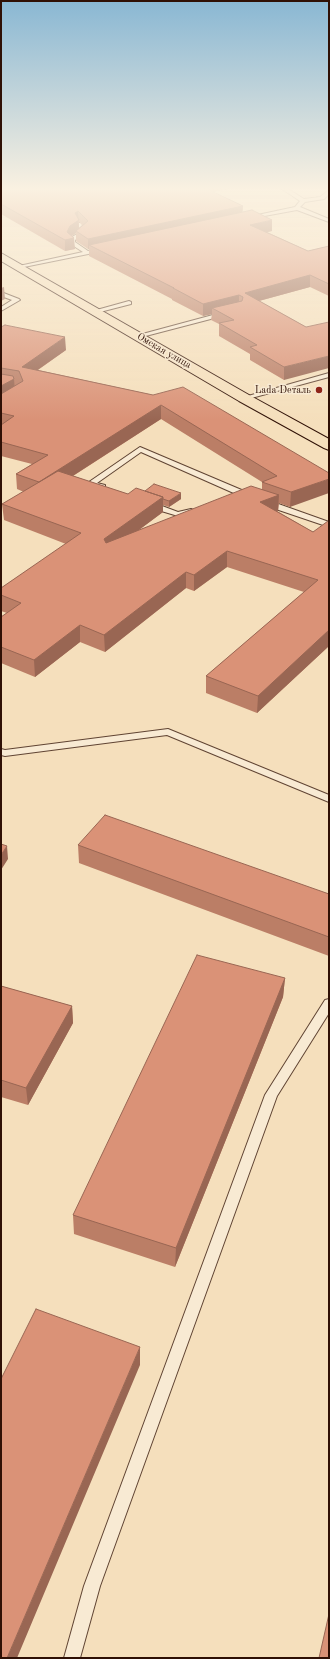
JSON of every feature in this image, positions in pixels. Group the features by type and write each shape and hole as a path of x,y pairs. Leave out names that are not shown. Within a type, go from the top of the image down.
{"main road":[{"name":"Омская улица","path":"15,264 244,398 329,445"}],"lane":[{"path":"21,267 33,264"},
{"path":"1,294 17,300 1,309"},
{"path":"96,311 129,303"},
{"path":"138,336 232,312"},
{"path":"244,398 329,375"},
{"path":"315,379 329,384"},
{"path":"106,489 92,484 140,449 249,497 329,524"},
{"path":"235,501 249,497"},
{"path":"142,502 178,514 200,509"},
{"path":"1,752 5,754 168,732 329,799"},
{"path":"72,1658 92,1586 271,1095 329,1004"}],"building":[{"path":"127,264 329,264 329,284 310,275 245,293 306,327 329,322 329,356 284,367 250,347 257,345 219,323 234,320 212,308 242,301 243,297 239,295 203,304"},
{"path":"5,325 65,337 22,367 153,395 183,387 329,473 329,479 291,492 262,482 277,476 161,405 39,482 16,474 48,455 1,442 1,425 14,416 1,413 1,394 23,381 19,371 1,368 1,327"},
{"path":"1,374 13,376 14,379 1,386"},
{"path":"58,471 128,494 136,488 163,497 104,539 106,543 251,486 279,495 260,502 313,532 329,521 329,630 258,696 206,676 318,580 227,551 194,575 186,572 104,635 80,625 34,660 1,647 1,617 21,603 1,595 1,588 81,533 2,504"},
{"path":"154,484 181,493 169,501 163,499 163,497 145,491"},
{"path":"105,815 329,894 329,937 78,845"},
{"path":"1,844 7,846 1,855"},
{"path":"197,955 285,978 176,1248 73,1215"},
{"path":"1,986 72,1006 26,1088 1,1080"},
{"path":"36,1309 140,1347 7,1658 1,1658 1,1379"},
{"path":"329,1614 329,1658 319,1658"}],"place":[{"name":"Lada Dеталь","path":"319,390"}]}
